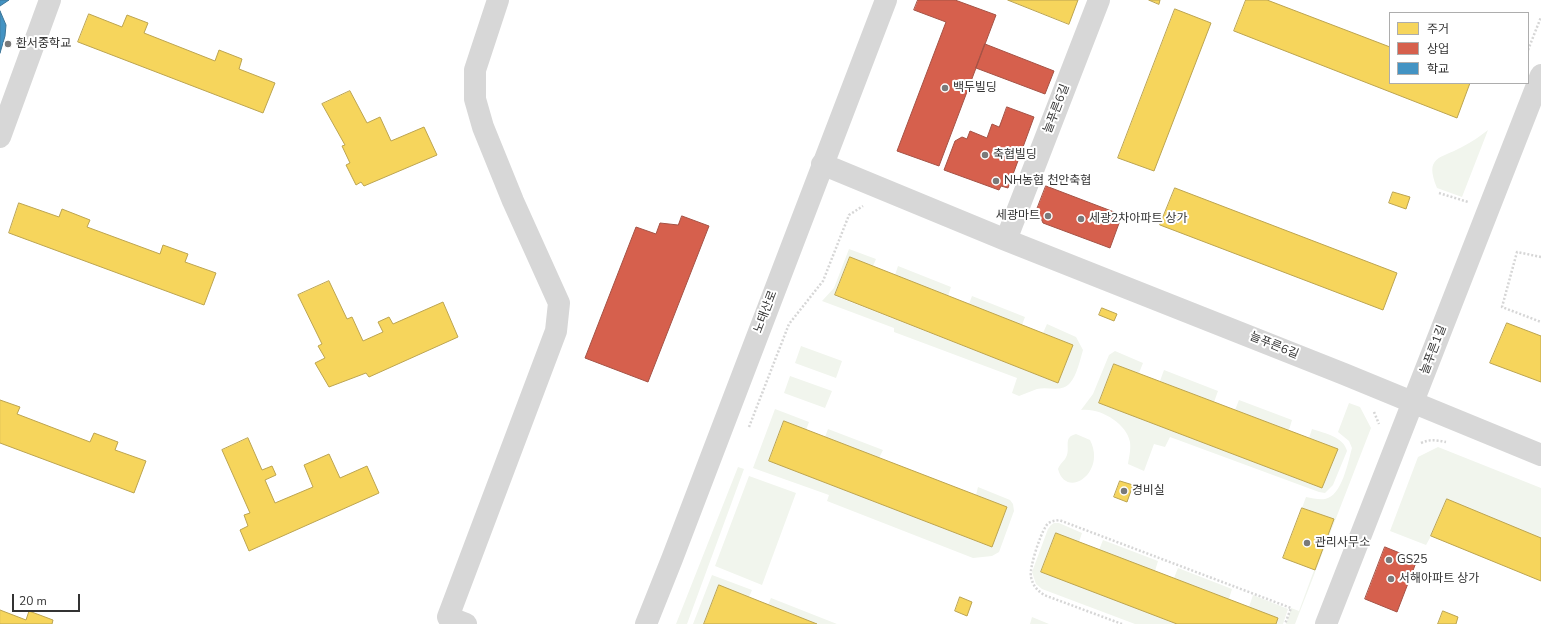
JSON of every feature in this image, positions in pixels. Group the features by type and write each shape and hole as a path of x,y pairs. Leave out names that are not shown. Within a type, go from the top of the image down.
{"street":[{"path":"0,137 50,0"},
{"path":"466,624 448,617 556,331 559,303 507,186 483,127 475,99 475,70 498,0"},
{"name":"노태산로","path":"646,624 886,0"},
{"name":"늘푸른6길","path":"1006,240 1099,0"},
{"name":"늘푸른1길","path":"1326,624 1541,75"},
{"name":"늘푸른6길","path":"822,164 1006,240 1541,455"}],"path":[{"path":"1529,47 1541,17"},
{"path":"746,434 789,324 823,281 849,215 867,205"},
{"path":"1541,257 1517,252 1502,307 1541,322"},
{"path":"1372,409 1377,416 1380,426"},
{"path":"1122,624 1044,594 1036,589 1031,580 1030,572 1032,562 1046,526 1051,521 1059,520 1291,608 1285,624"}],"shaded area":[{"path":"1488,130 1462,197 1437,188 1432,170 1433,164 1436,160 1469,143"},
{"path":"849,249 876,259 873,266 849,257 835,296 1058,383 1073,345 1043,333 1047,324 1076,337 1083,350 1075,376 1067,386 1063,388 1041,388 1019,396 1012,393 1017,378 894,332 894,328 822,301 834,288"},
{"path":"898,266 951,287 948,296 895,275"},
{"path":"972,296 1025,317 1022,325 969,304"},
{"path":"801,346 842,361 836,378 795,363"},
{"path":"1115,351 1143,363 1139,373 1114,364 1099,403 1322,488 1337,449 1309,438 1312,429 1328,434 1342,442 1347,451 1333,485 1325,493 1319,492 1170,437 1165,447 1154,444 1144,471 1128,464 1130,442 1124,429 1104,414 1096,411 1081,410 1093,394 1109,355"},
{"path":"1164,370 1218,391 1214,402 1160,381"},
{"path":"790,376 832,391 825,408 784,393"},
{"path":"1239,400 1292,420 1289,430 1235,410"},
{"path":"1349,403 1360,407 1371,428 1295,624 1286,624 1291,608 1299,611 1333,519 1302,508 1306,497 1325,499 1331,497 1340,485 1352,448 1349,441 1338,432"},
{"path":"775,409 809,422 806,430 784,422 769,461 991,547 1007,507 976,495 978,487 1010,500 1013,504 1014,511 999,552 992,556 973,558 827,501 829,495 753,468"},
{"path":"828,429 883,450 879,458 825,437"},
{"path":"1076,434 1090,440 1094,452 1093,463 1089,472 1083,478 1076,482 1069,482 1062,478 1058,469 1067,455 1068,440 1072,435"},
{"path":"1438,447 1541,488 1541,538 1447,499 1426,545 1390,531 1418,457"},
{"path":"738,467 744,469 687,624 676,624"},
{"path":"749,476 796,493 762,585 715,566"},
{"path":"1054,523 1059,523 1082,533 1079,542 1056,533 1041,572 1177,624 1135,624 1042,589 1036,584 1032,572 1048,529"},
{"path":"1103,540 1158,561 1155,571 1099,550"},
{"path":"1178,568 1232,589 1229,599 1174,578"},
{"path":"712,575 752,590 749,597 704,624 693,624"},
{"path":"1253,595 1288,609 1283,624 1276,624 1278,618 1249,607"},
{"path":"771,598 837,624 817,624 768,605"},
{"path":"1032,617 1049,624 1030,624"}],"building: 주거":[{"path":"1008,0 1078,0 1069,24"},
{"path":"1149,0 1160,0 1159,4"},
{"path":"1246,0 1267,0 1389,47 1389,84 1470,84 1457,118 1234,31"},
{"path":"1175,9 1211,23 1154,171 1118,158"},
{"path":"89,14 122,27 127,15 148,23 144,33 215,61 219,50 242,59 239,69 275,83 263,113 78,42"},
{"path":"350,91 367,123 380,117 391,141 424,127 437,155 364,186 361,182 356,185 346,165 350,163 342,146 345,145 322,104"},
{"path":"1175,188 1397,273 1383,310 1160,225"},
{"path":"1393,192 1410,197 1406,209 1389,203"},
{"path":"19,203 59,217 62,209 90,220 87,227 160,254 163,245 188,254 185,262 216,273 204,305 9,233"},
{"path":"850,257 1073,345 1058,383 835,295"},
{"path":"329,281 347,319 352,317 363,341 383,332 378,322 389,317 393,324 443,302 458,337 369,377 366,373 329,387 315,363 325,358 318,346 322,344 298,295"},
{"path":"1102,308 1117,314 1114,321 1099,315"},
{"path":"1507,323 1541,336 1541,382 1490,363"},
{"path":"1114,364 1338,449 1322,488 1099,403"},
{"path":"0,400 20,407 17,414 90,442 94,433 118,442 115,450 146,461 134,493 0,443"},
{"path":"784,421 1007,507 992,547 769,461"},
{"path":"248,438 262,470 272,466 276,475 265,480 275,503 313,487 304,465 329,454 340,478 367,466 379,493 249,551 240,530 248,526 244,515 250,513 222,450"},
{"name":"경비실","path":"1120,481 1133,485 1127,502 1114,497"},
{"path":"1447,499 1541,538 1541,581 1431,536"},
{"name":"관리사무소","path":"1302,508 1334,519 1315,570 1283,558"},
{"path":"1056,533 1278,618 1276,624 1177,624 1041,572"},
{"path":"719,585 749,597 817,624 704,624"},
{"path":"960,597 972,602 967,616 955,611"},
{"path":"0,610 26,620 29,611 53,620 52,624 0,624"},
{"path":"1443,611 1458,617 1456,624 1438,624"}],"building: 상업":[{"name":"백두빌딩","path":"918,0 955,0 996,15 939,166 897,151 946,22 914,10"},
{"name":"백두빌딩","path":"985,44 1054,71 1045,94 976,68"},
{"name":"축협빌딩","path":"1007,107 1034,117 1008,188 1001,186 999,190 944,170 955,141 962,137 967,139 970,131 987,138 992,124 999,127"},
{"name":"세광2차아파트 상가","path":"1046,186 1122,215 1110,248 1043,223 1037,209"},
{"path":"682,216 709,226 648,382 585,358 636,227 656,234 660,223 678,225"},
{"name":"서해아파트 상가","path":"1385,547 1417,560 1397,612 1365,599"}],"building: 학교":[{"path":"0,0 9,0 0,6"},
{"path":"0,11 6,25 5,36 0,53"}],"place":[{"name":"환서중학교","path":"8,44"},
{"name":"백두빌딩","path":"945,88"},
{"name":"축협빌딩","path":"985,155"},
{"name":"NH농협 천안축협","path":"996,181"},
{"name":"세광마트","path":"1048,216"},
{"name":"세광2차아파트 상가","path":"1081,219"},
{"name":"경비실","path":"1124,491"},
{"name":"관리사무소","path":"1307,543"},
{"name":"GS25","path":"1389,560"},
{"name":"서해아파트 상가","path":"1391,579"}]}
